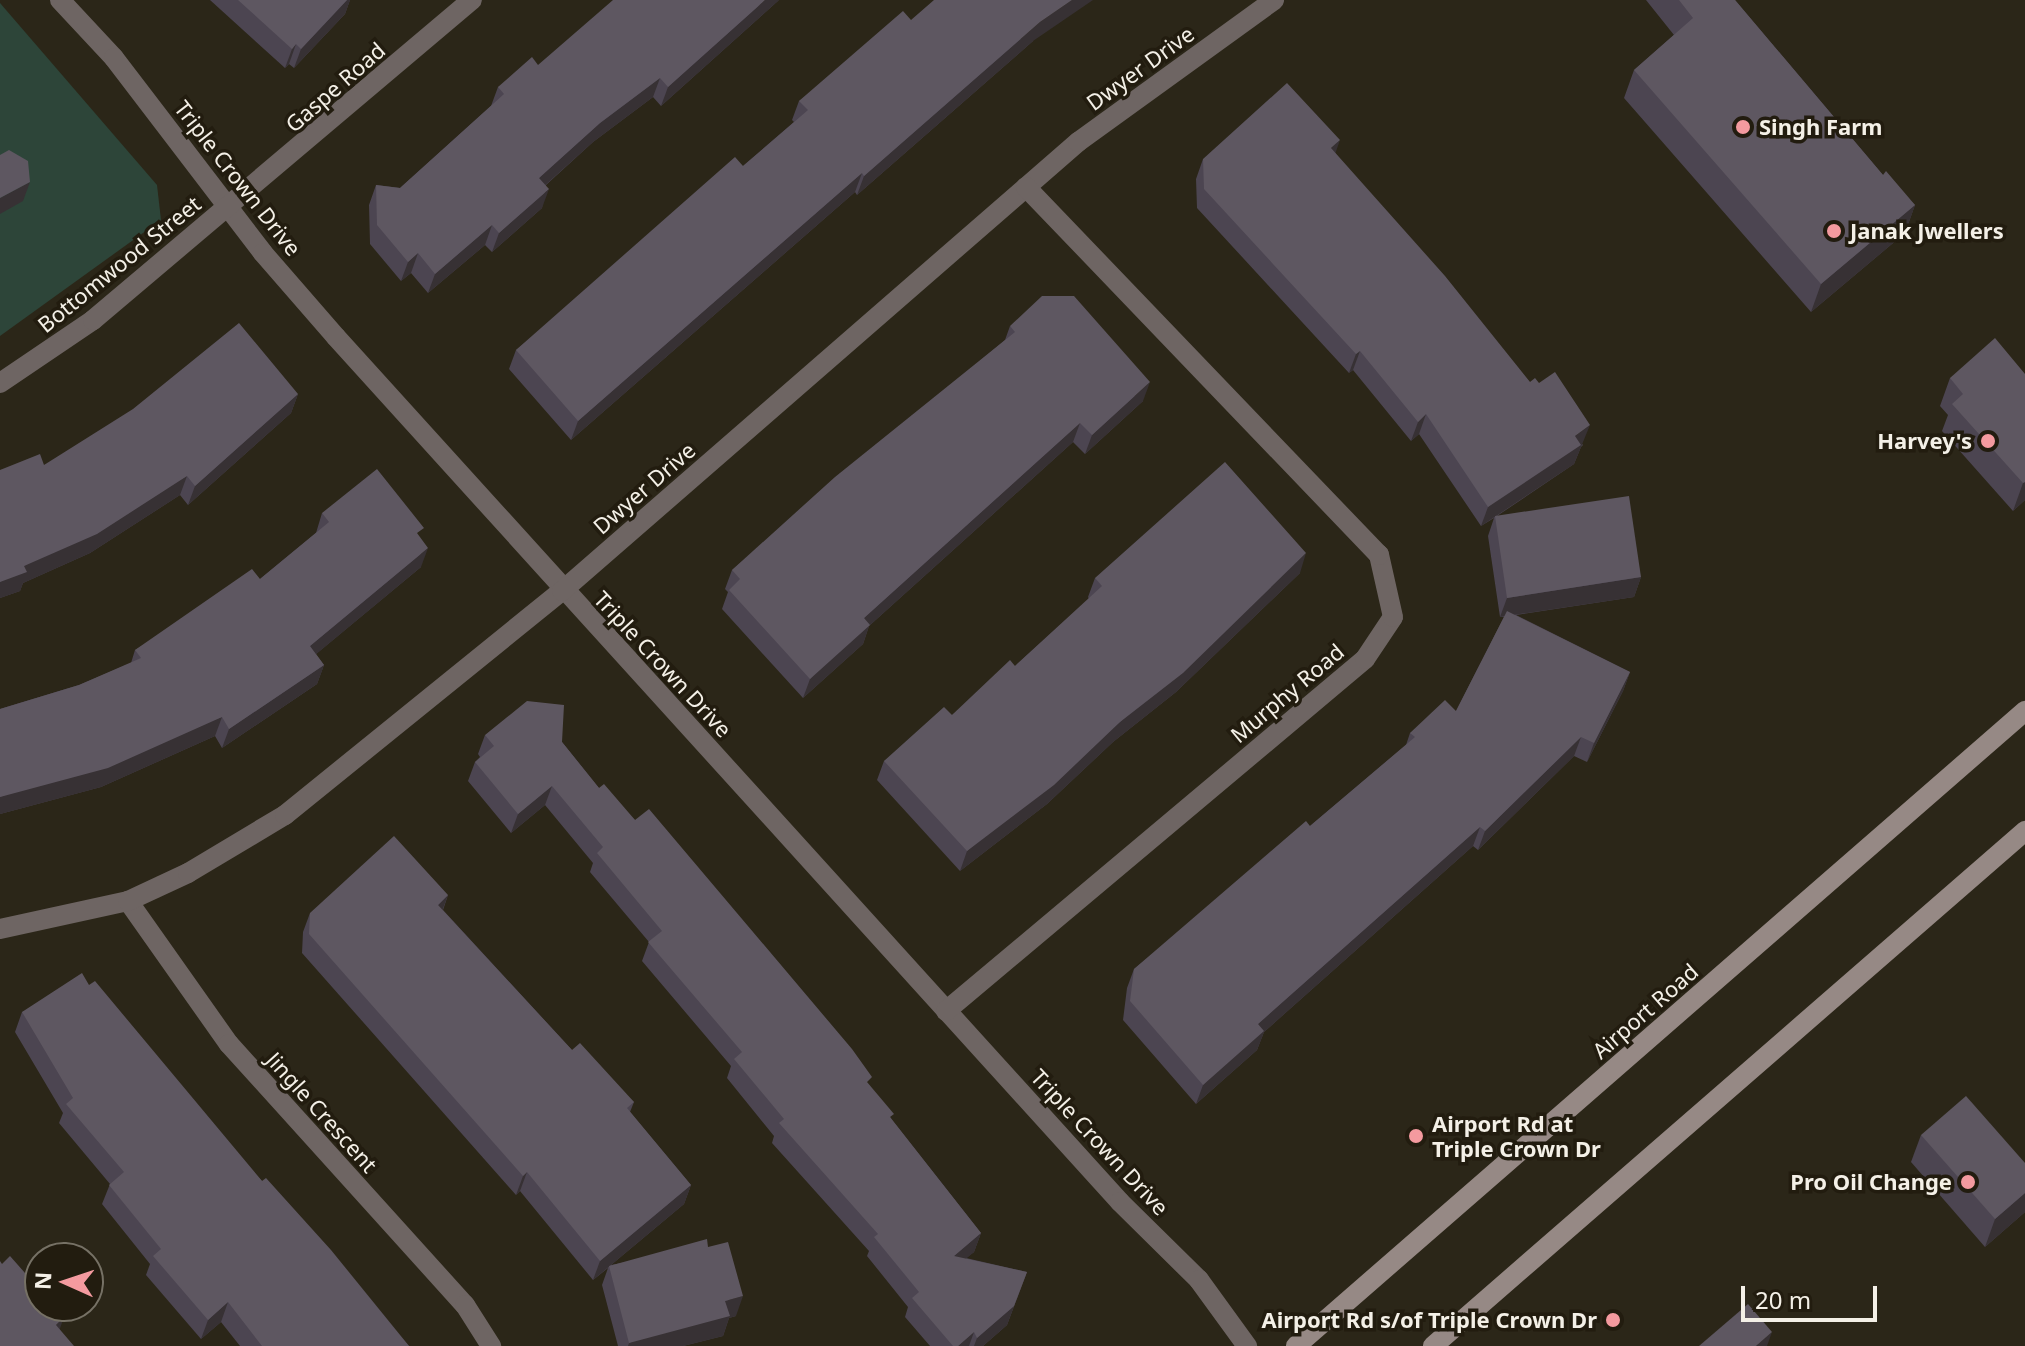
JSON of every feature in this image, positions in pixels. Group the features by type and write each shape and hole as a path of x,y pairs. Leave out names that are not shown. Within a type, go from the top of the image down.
{"main road":[{"name":"Airport Road","path":"1296,1346 2025,711"},
{"path":"1433,1346 2025,831"}],"street":[{"name":"Triple Crown Drive","path":"60,0 114,58 228,209 562,591 946,1011 1199,1280 1247,1346"},
{"name":"Gaspe Road","path":"228,209 472,0"},
{"name":"Dwyer Drive","path":"0,929 128,901 188,873 285,815 562,591 1078,142 1274,0"},
{"name":"Murphy Road","path":"946,1011 1365,659 1393,617 1379,555 1026,187"},
{"name":"Bottomwood Street","path":"0,383 93,320 228,209"},
{"name":"Jingle Crescent","path":"128,901 229,1044 465,1305 491,1346"}],"green space":[{"path":"0,3 157,185 161,220 0,336"}],"building":[{"path":"238,0 347,0 301,49 296,44 292,49"},
{"path":"613,0 765,0 668,87 660,78 600,123 539,178 549,189 499,233 492,225 435,274 418,253 408,262 377,225 376,185 400,188 504,94 498,87 532,57 538,65"},
{"path":"934,0 1072,0 1040,22 864,176 862,173 578,421 516,350 735,157 743,166 808,110 799,101 903,11 911,20"},
{"path":"1679,0 1735,0 1883,175 1886,171 1915,205 1821,284 1634,70 1693,18"},
{"path":"1287,83 1340,140 1331,148 1445,276 1530,382 1535,378 1539,383 1555,372 1590,425 1575,436 1581,445 1488,507 1426,414 1418,422 1360,351 1356,354 1204,189 1203,159"},
{"path":"9,150 28,161 30,182 0,198 0,155"},
{"path":"1042,296 1074,296 1150,382 1092,435 1080,423 864,618 870,625 810,679 729,590 740,579 732,570 835,477 1015,332 1010,326"},
{"path":"239,323 298,394 195,486 187,476 97,534 24,566 27,572 0,582 0,470 40,454 44,465 133,409"},
{"path":"1995,338 2025,374 2023,483 1952,404 1963,394 1950,378"},
{"path":"1225,462 1306,553 1183,673 1120,722 1054,785 967,851 884,761 944,707 952,715 1010,660 1015,666 1102,586 1095,578"},
{"path":"377,469 424,528 417,533 428,548 310,646 324,665 229,729 222,717 108,768 0,797 0,709 79,685 141,658 135,650 252,569 260,579 329,522 322,513"},
{"path":"1629,496 1641,577 1507,598 1495,516"},
{"path":"1507,611 1630,672 1594,743 1581,737 1485,831 1480,827 1258,1024 1264,1031 1203,1085 1130,1001 1134,969 1306,821 1310,826 1415,737 1410,733 1445,700 1456,711"},
{"path":"527,701 564,705 562,742 599,788 604,784 635,820 649,809 852,1049 872,1077 867,1082 894,1114 890,1117 981,1233 954,1256 1027,1272 1014,1306 977,1338 974,1332 958,1346 953,1346 912,1298 919,1292 874,1237 878,1234 779,1123 784,1119 734,1059 742,1052 648,942 662,931 597,853 603,847 552,786 518,814 475,762 494,746 485,735"},
{"path":"394,836 448,895 438,905 572,1050 580,1043 634,1102 627,1108 691,1185 600,1261 527,1172 523,1176 309,934 310,913"},
{"path":"82,973 89,985 95,981 262,1181 266,1178 331,1250 409,1346 262,1346 228,1302 208,1320 153,1256 161,1249 109,1185 124,1172 66,1104 73,1098 22,1012"},
{"path":"1966,1096 2025,1163 2025,1193 1995,1219 1921,1135"},
{"path":"707,1239 708,1247 728,1242 743,1296 725,1301 730,1316 629,1343 609,1266"},
{"path":"10,1256 24,1272 24,1322 59,1322 56,1325 74,1346 0,1346 0,1261 2,1264"},
{"path":"1748,1304 1772,1332 1756,1346 1699,1346"}],"place":[{"name":"Singh Farm","path":"1743,127"},
{"name":"Janak Jwellers","path":"1834,231"},
{"name":"Harvey's","path":"1988,441"},
{"name":"Airport Rd at Triple Crown Dr","path":"1416,1136"},
{"name":"Pro Oil Change","path":"1968,1182"},
{"name":"Airport Rd s/of Triple Crown Dr","path":"1613,1320"}]}
